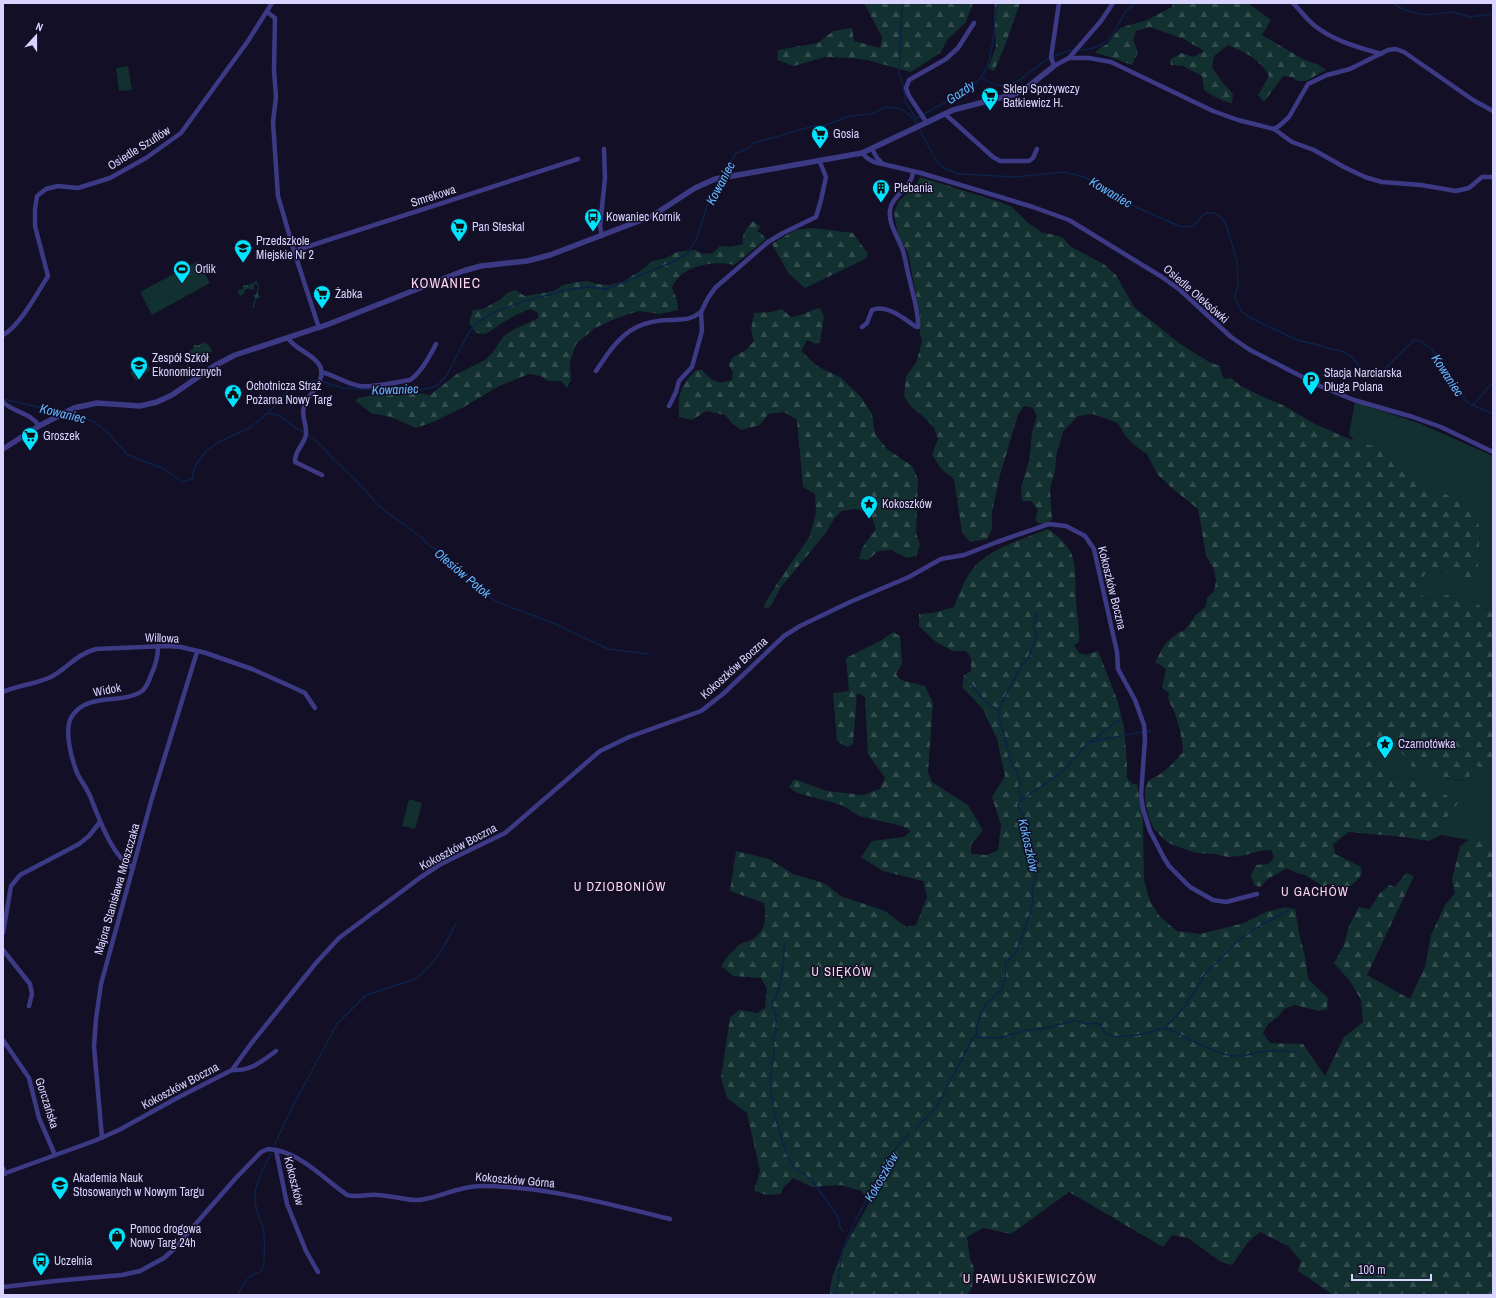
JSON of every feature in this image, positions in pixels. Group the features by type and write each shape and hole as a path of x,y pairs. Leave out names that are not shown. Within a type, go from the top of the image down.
{"street":[{"name":"Osiedle Szuflów","path":"3,334 13,326 29,307 48,276 35,226 37,196 46,189 58,186 78,188 110,178 146,158 180,133 248,41 272,3"},
{"path":"1053,64 1050,57 1059,3"},
{"path":"1069,58 1101,20 1113,3"},
{"path":"1293,3 1314,26 1330,36 1381,54"},
{"path":"267,12 275,18 274,70 276,96 273,122 278,196 319,328"},
{"path":"925,121 909,96 906,88 909,80 946,59 958,48 974,23"},
{"path":"1274,129 1288,117 1308,84 1327,75 1350,69 1388,50 1396,49 1404,52 1473,100 1493,111"},
{"path":"3,449 39,426 74,408 97,403 140,406 157,402 172,395 208,369 222,361 248,350 319,328 462,271 481,266 536,259 602,236 652,216 695,188 715,178 862,153 914,129 925,121 962,107 1015,94 1029,86 1053,64 1069,58 1089,58 1111,62 1213,111 1238,120 1274,129 1292,142 1328,157 1365,177 1382,182 1421,185 1456,191 1470,188 1482,177 1493,177"},
{"path":"945,114 988,153 1000,161 1029,161 1033,158 1037,149"},
{"path":"602,236 600,226 605,178 604,149"},
{"path":"872,149 882,164"},
{"name":"Osiedle Oleksówki","path":"862,153 874,162 914,172 1034,207 1069,220 1162,276 1231,337 1250,350 1320,386 1359,402 1413,417 1441,427 1493,452"},
{"name":"Smrekowa","path":"294,251 578,159"},
{"path":"596,371 616,342 628,332 651,321 684,320 694,318 701,312 715,288 739,266 768,242 816,217 826,177 819,160"},
{"path":"862,327 867,324 872,310 880,308 896,313 918,327 907,264 895,235 890,210 894,202 913,178 914,172"},
{"path":"669,406 676,392 679,381 692,367 695,359 702,331 701,312"},
{"path":"288,338 291,344 310,356 319,365 321,374 317,386 303,407 302,417 306,428 306,434 295,458 295,462 322,475"},
{"path":"321,374 330,374 360,386 368,387 410,380 419,371 436,344"},
{"path":"4,404 29,416 39,426"},
{"name":"Kokoszków Boczna","path":"4,1174 102,1138 232,1070 250,1045 316,963 339,938 421,877 441,864 505,833 600,751 629,737 701,712 723,694 784,636 800,626 850,602 909,577 941,559 964,555 1050,524 1066,526 1085,536 1094,549 1117,652 1118,669 1135,700 1144,725 1145,739 1141,795 1143,809 1150,831 1164,858 1169,866 1190,887 1213,900 1226,902 1257,894"},
{"name":"Willowa","path":"3,692 23,687 51,676 87,651 106,648 158,646 181,647 220,657 290,686 304,694 315,708"},
{"name":"Widok","path":"133,868 122,860 100,822 87,789 78,774 69,742 69,721 76,711 90,703 127,696 141,691 147,685 157,661 158,646"},
{"name":"Majora Stanisława Mroszczaka","path":"102,1138 94,1046 96,1019 106,965 152,798 197,652"},
{"path":"3,932 11,886 20,874 79,844 89,836 100,822"},
{"path":"3,950 30,984 32,994 29,1006"},
{"name":"Gorczańska","path":"3,1040 29,1078 39,1118 55,1155"},
{"path":"232,1070 254,1067 276,1051"},
{"name":"Kokoszków","path":"3,1287 122,1275 140,1271 164,1258 172,1251 235,1179 261,1152 268,1149 276,1150 287,1204 306,1250 318,1272"},
{"name":"Kokoszków Górna","path":"276,1150 286,1152 300,1158 347,1195 354,1197 377,1195 422,1200 470,1186 507,1187 565,1195 670,1219"},
{"path":"3,1168 4,1174"}],"green space":[{"path":"864,3 973,3 966,22 948,39 940,53 911,72 867,60 850,58 825,57 794,66 777,60 778,50 818,43 833,31 852,28 854,41 880,48 882,37"},
{"path":"995,3 1020,3 1006,43 994,71 988,68 996,47 994,18"},
{"path":"1173,3 1248,3 1271,20 1262,35 1303,59 1319,65 1326,70 1306,81 1297,81 1292,77 1283,76 1264,102 1258,95 1269,76 1261,65 1252,57 1228,45 1214,56 1212,67 1222,82 1233,94 1232,103 1217,98 1204,90 1202,76 1183,66 1171,65 1170,60 1181,53 1194,57 1204,51 1184,39 1150,27 1136,31 1133,40 1138,52 1132,65 1095,53 1107,44 1120,28 1147,20 1172,7"},
{"path":"128,66 132,90 119,91 116,68"},
{"path":"920,177 1012,207 1027,222 1043,233 1056,235 1063,238 1070,246 1105,265 1116,275 1134,307 1179,343 1209,362 1220,366 1224,379 1231,378 1241,386 1283,405 1313,423 1354,441 1377,447 1414,480 1431,491 1448,495 1464,504 1477,516 1480,531 1478,570 1477,575 1468,588 1459,583 1446,572 1429,570 1420,580 1418,592 1427,600 1436,599 1452,593 1472,601 1485,609 1493,608 1493,769 1485,771 1476,765 1469,769 1470,780 1449,778 1416,769 1408,763 1400,752 1386,744 1376,744 1366,748 1366,752 1386,778 1415,778 1458,803 1447,817 1447,827 1441,835 1429,841 1349,832 1333,844 1335,854 1361,867 1362,874 1351,885 1347,887 1339,887 1328,884 1324,887 1305,875 1296,873 1287,868 1268,879 1260,887 1254,885 1251,875 1256,865 1269,864 1274,857 1271,850 1228,857 1215,854 1196,853 1168,843 1154,829 1149,818 1145,801 1145,789 1149,780 1168,768 1183,752 1182,738 1174,712 1168,699 1169,693 1162,688 1166,669 1155,662 1165,644 1179,632 1184,631 1196,615 1206,606 1207,598 1214,591 1216,581 1214,569 1206,555 1198,509 1157,474 1147,454 1134,445 1124,434 1118,423 1093,414 1078,416 1064,430 1057,451 1055,471 1050,489 1052,520 1043,524 1035,521 1038,510 1031,501 1022,501 1021,488 1030,456 1032,432 1037,416 1033,408 1024,406 1018,415 1000,475 992,512 992,529 987,539 970,542 962,532 954,479 941,469 932,454 938,439 934,428 922,415 911,407 904,396 906,376 916,363 922,342 920,332 920,315 908,253 898,235 894,213 898,202 916,185"},
{"path":"753,221 760,226 757,232 761,233 766,239 734,265 717,263 707,264 698,266 682,274 676,280 672,288 677,300 678,310 660,314 639,311 617,318 595,328 576,344 570,362 571,380 567,388 561,381 548,381 541,376 529,374 499,386 462,408 433,422 416,428 391,417 371,413 356,401 357,398 396,393 418,393 430,395 457,374 485,360 493,352 503,337 511,331 538,318 538,313 531,309 512,317 485,334 476,333 469,323 473,310 483,309 501,299 507,293 515,290 525,296 554,291 563,285 577,282 588,281 597,284 610,285 624,281 646,267 650,262 666,258 677,252 695,250 703,254 713,253 720,246 731,247 743,244 745,231"},
{"path":"812,228 853,233 868,254 865,259 805,288 789,274 772,244 795,230"},
{"name":"Orlik","path":"198,261 210,283 152,315 140,292"},
{"path":"257,281 259,286 258,293 260,297 256,300 254,308 252,308 255,299 254,295 256,294 258,286 256,284 252,290 248,288 244,290 245,293 240,296 237,291 242,289 244,285"},
{"path":"820,308 824,317 820,342 816,344 807,340 801,351 817,366 840,377 861,397 872,414 875,434 887,449 912,466 918,479 916,533 920,545 916,556 906,558 892,550 878,551 868,560 859,559 862,548 876,529 870,512 855,509 841,511 825,534 781,587 770,607 764,609 765,603 778,582 810,536 816,512 815,494 803,487 797,420 784,412 768,414 760,425 741,430 725,415 706,411 692,420 679,417 680,396 686,381 696,370 702,370 715,381 722,382 732,380 733,373 729,365 733,357 746,350 754,341 751,330 754,313 772,312 782,309 791,317"},
{"path":"205,342 212,351 203,355 201,359 197,358 193,360 189,351 193,349 194,345 199,345"},
{"path":"144,361 151,369 136,381 130,373"},
{"path":"1355,402 1421,424 1493,456 1493,608 1485,609 1472,601 1452,593 1436,599 1427,600 1418,592 1420,580 1429,570 1446,572 1459,583 1468,587 1477,575 1478,570 1480,531 1477,516 1448,495 1431,491 1400,469 1354,441 1349,434"},
{"path":"1048,529 1064,543 1069,549 1073,558 1079,627 1079,642 1074,645 1079,653 1086,655 1098,651 1118,702 1124,728 1127,778 1133,784 1137,784 1143,821 1144,880 1150,901 1160,917 1177,931 1200,934 1244,923 1266,912 1286,907 1295,909 1305,956 1308,979 1328,998 1327,1009 1319,1011 1295,1005 1284,1009 1278,1017 1268,1024 1263,1033 1270,1043 1303,1044 1325,1076 1344,1037 1363,1022 1361,1000 1350,981 1334,963 1344,945 1349,926 1359,907 1370,909 1380,893 1390,885 1395,887 1406,873 1414,876 1367,975 1410,999 1425,967 1431,935 1445,905 1455,893 1452,880 1460,846 1469,840 1488,840 1493,842 1493,1295 1333,1295 1298,1271 1301,1261 1288,1246 1260,1232 1249,1241 1232,1265 1221,1262 1188,1238 1172,1235 1163,1247 1069,1192 1011,1234 983,1228 967,1237 970,1259 974,1268 972,1287 967,1295 830,1295 830,1286 838,1262 869,1203 861,1191 841,1185 812,1187 793,1178 783,1188 781,1194 767,1195 754,1191 760,1171 747,1113 727,1098 721,1078 730,1017 740,1010 757,1013 765,1008 767,989 761,978 733,976 721,966 739,945 751,940 761,932 765,918 764,903 730,891 736,851 769,859 793,874 824,883 841,896 885,911 906,927 916,925 927,897 923,881 883,871 861,857 872,841 904,837 911,831 902,826 859,816 842,805 797,793 789,787 794,779 827,791 863,795 880,789 885,778 868,754 865,697 857,693 853,744 847,747 837,741 833,693 849,691 846,658 882,640 893,632 900,636 902,664 896,674 901,680 925,686 933,703 928,772 932,782 968,805 983,830 971,845 971,854 987,855 998,850 1001,825 992,797 1005,776 997,739 983,709 962,687 964,675 971,671 971,658 966,651 953,651 936,642 919,626 919,614 933,613 954,607 961,589 971,571 978,563 987,556 1006,546"},
{"path":"1385,744 1395,746 1411,765 1446,778 1464,781 1469,769 1476,765 1485,771 1493,769 1493,842 1488,840 1469,840 1441,835 1447,827 1447,817 1458,803 1415,778 1386,778 1366,752 1366,748"},
{"path":"409,799 422,803 415,829 402,826"}],"waterway":[{"path":"902,3 899,74 903,85 906,103 916,118"},
{"name":"Gazdy","path":"915,120 960,94 976,83 981,77 987,68 990,58 995,15 998,3"},
{"path":"1078,50 1090,49 1106,41 1114,32 1127,11 1136,3"},
{"path":"1392,3 1405,10 1425,15 1452,12 1470,17 1493,14"},
{"path":"981,77 990,82 1005,86 1018,81 1045,60 1070,50 1074,50"},
{"name":"Kowaniec","path":"722,176 736,153 747,149 754,143 813,126 824,126 849,116 871,114 887,107 902,109 915,120 917,126"},
{"name":"Kowaniec","path":"919,129 937,162 945,169 960,174 1016,177 1063,172 1085,177 1129,204 1181,227 1194,226 1203,215 1209,213 1216,214 1224,221 1227,227 1237,262 1238,285 1235,297 1241,311 1251,318 1297,340 1342,351 1353,358 1361,369 1373,377 1385,369 1414,340 1420,341 1431,349 1451,375 1465,400 1472,405 1493,414"},
{"name":"Kowaniec","path":"321,381 342,388 377,390 406,387 420,390 431,388 439,384 447,375 467,336 475,324 494,312 522,302 566,290 588,287 606,289 671,263 687,254 697,238 710,196 719,181"},
{"name":"Kowaniec","path":"68,414 93,421 105,430 128,455 162,468 183,482 192,479 195,466 205,452 219,442 251,427 268,413 290,389 317,381"},
{"path":"1473,405 1493,382"},
{"name":"Kowaniec","path":"3,399 60,412"},
{"name":"Olesiów Potok","path":"268,413 280,416 294,427 304,432"},
{"name":"Olesiów Potok","path":"307,434 322,446 380,507 420,536 431,547 441,551 471,582 495,601 555,624 608,649 649,654"},
{"name":"Kokoszków","path":"916,1128 936,1108 977,1033 976,1027 985,1005 1001,990 1005,979 1006,962 1016,953 1030,914 1033,901 1032,887 1036,877 1025,828 1025,820 1018,805 1021,800 1019,790 1020,779 1010,759 998,711 1021,666 1028,659 1037,634 1033,627 1037,613"},
{"path":"970,683 983,699 998,711"},
{"path":"1021,800 1054,778 1067,767 1087,744 1119,720"},
{"path":"1147,732 1151,731"},
{"path":"1090,743 1142,732"},
{"path":"976,1037 999,1038 1023,1031 1047,1028 1075,1020 1086,1024 1096,1023 1100,1025 1106,1034 1117,1037 1138,1035 1165,1028 1185,1006 1205,974 1239,940 1261,925 1289,910"},
{"path":"274,1146 294,1104 337,1024 366,995 415,979 422,974 439,954 456,923"},
{"path":"784,945 782,975 772,1004 776,1016 776,1030 773,1039 774,1052 770,1083 774,1112 786,1153 794,1167 812,1180 838,1217 840,1227 843,1231"},
{"path":"1165,1028 1208,1048 1233,1056 1244,1056 1270,1051 1298,1053"},
{"name":"Kokoszków","path":"855,1222 885,1164 892,1153 909,1134"},
{"path":"238,1295 248,1279 252,1275 260,1272 263,1267 264,1231 256,1208 255,1191 258,1180 271,1154"},
{"name":"Kokoszków","path":"836,1295 842,1252 853,1226"}],"place":[{"name":"Sklep Spożywczy Batkiewicz H.","path":"990,111"},
{"name":"Gosia","path":"820,149"},
{"name":"Plebania","path":"881,203"},
{"name":"Kowaniec Kornik","path":"593,232"},
{"name":"Pan Steskal","path":"459,242"},
{"name":"Przedszkole Miejskie Nr 2","path":"243,263"},
{"name":"Orlik","path":"182,284"},
{"name":"Żabka","path":"322,309"},
{"name":"Zespół Szkół Ekonomicznych","path":"139,380"},
{"name":"Stacja Narciarska Długa Polana","path":"1311,395"},
{"name":"Ochotnicza Straż Pożarna Nowy Targ","path":"233,408"},
{"name":"Groszek","path":"30,451"},
{"name":"Kokoszków","path":"869,519"},
{"name":"Czarnotówka","path":"1385,759"},
{"name":"Akademia Nauk Stosowanych w Nowym Targu","path":"60,1200"},
{"name":"Pomoc drogowa Nowy Targ 24h","path":"117,1251"},
{"name":"Uczelnia","path":"41,1276"}],"district":[{"name":"KOWANIEC","path":"446,283"},
{"name":"U DZIOBONIÓW","path":"620,886"},
{"name":"U GACHÓW","path":"1315,891"},
{"name":"U SIĘKÓW","path":"842,971"},
{"name":"U PAWLUŚKIEWICZÓW","path":"1030,1278"}]}
